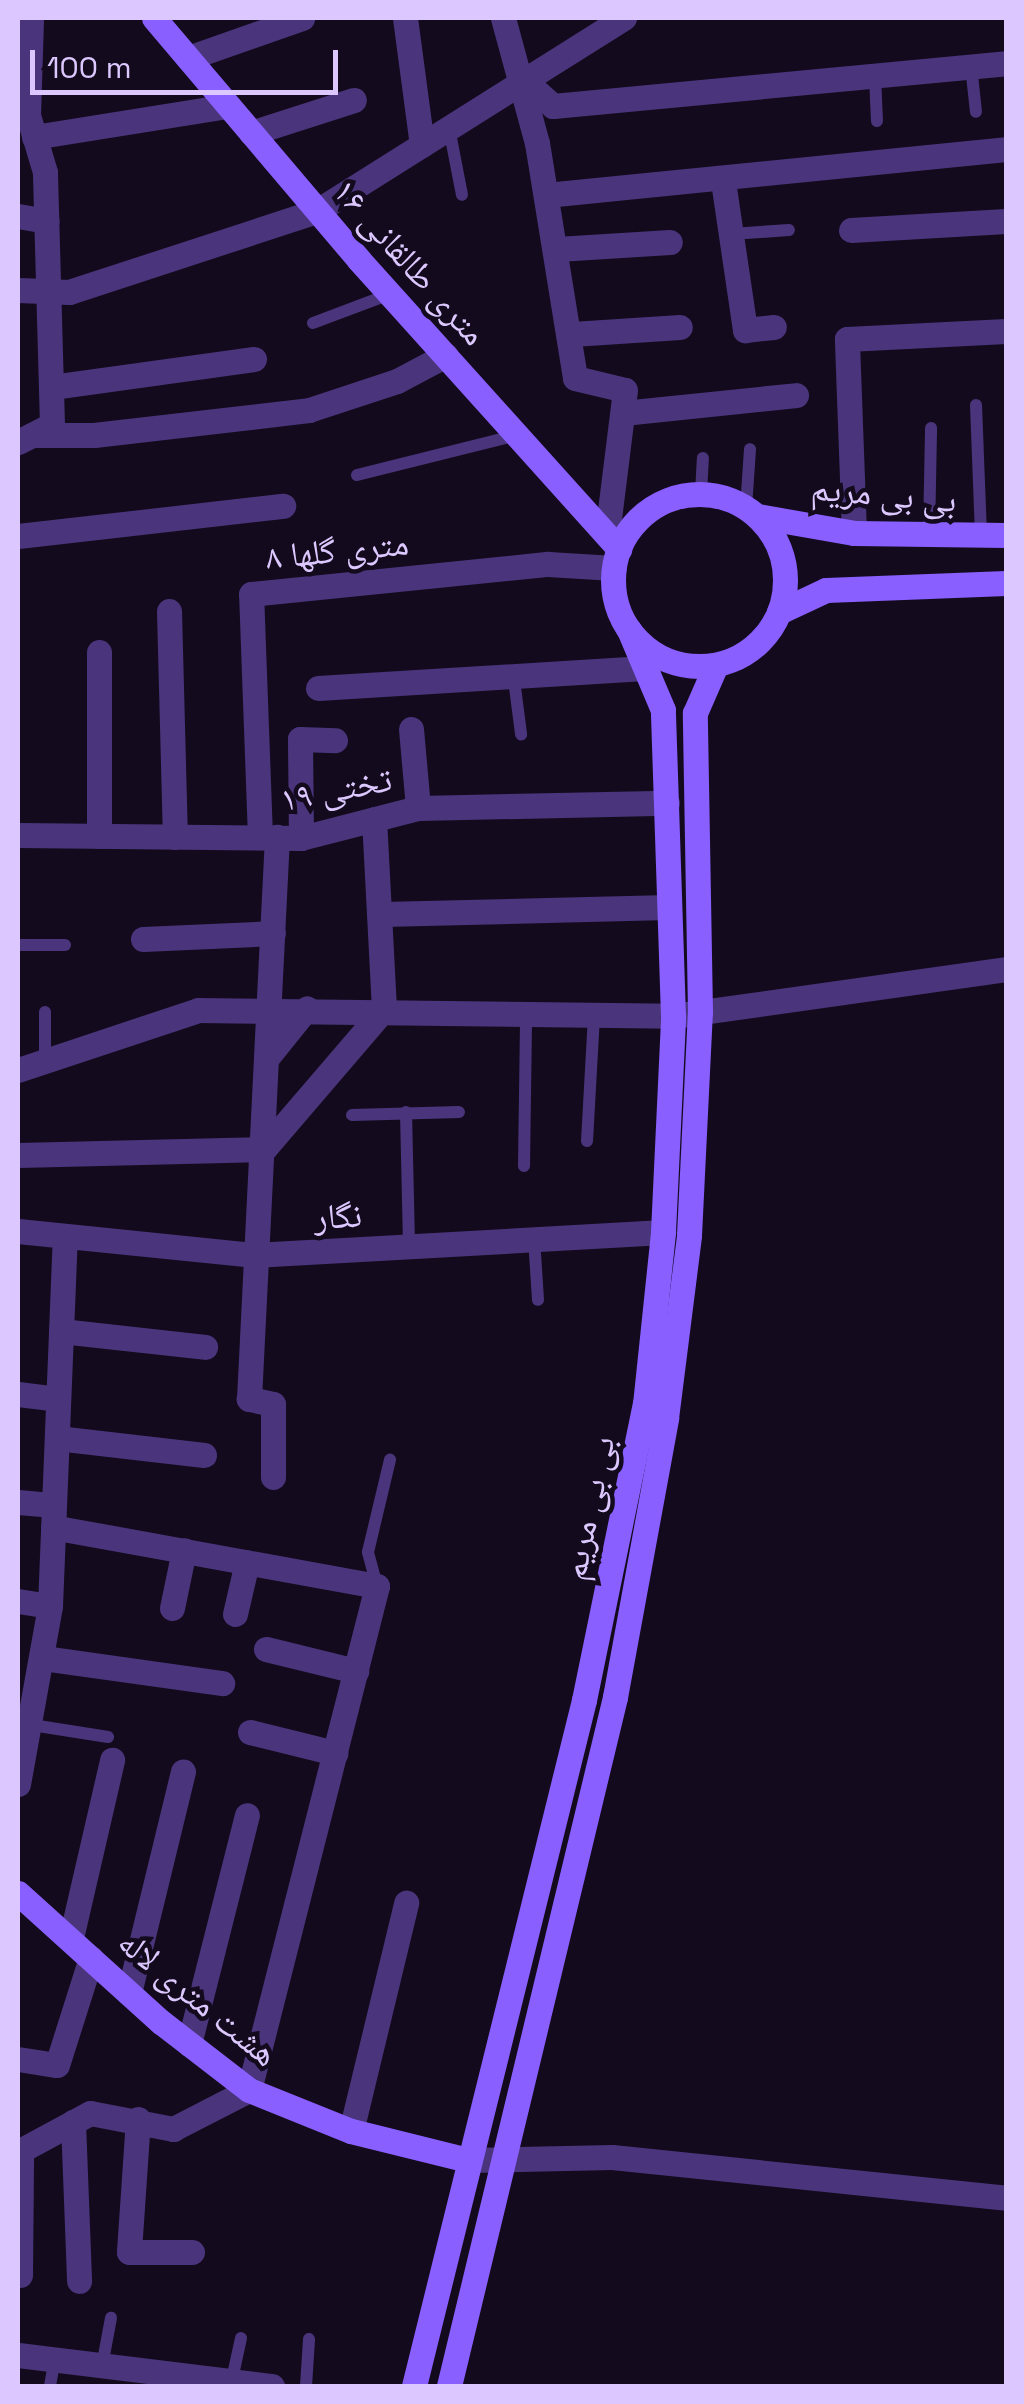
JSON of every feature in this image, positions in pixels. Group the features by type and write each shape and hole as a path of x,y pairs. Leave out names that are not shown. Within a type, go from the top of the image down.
{"street":[{"path":"22,437 52,425 59,291 30,145 31,18"},
{"name":"۱۶ متری طالقانی","path":"154,18 317,211 520,435 613,551"},
{"path":"188,58 302,18"},
{"path":"405,18 422,145"},
{"path":"504,18 524,80 557,248 576,378 625,390 613,551 615,601 628,630 667,661 716,665 754,646 780,612 826,590 1006,583"},
{"path":"18,290 59,291 317,211 624,18"},
{"path":"524,80 553,106 1006,63"},
{"path":"251,133 354,100"},
{"path":"30,145 228,106"},
{"path":"546,195 723,181 1006,149"},
{"path":"723,181 745,330 774,327"},
{"path":"18,216 46,220"},
{"path":"851,230 1006,221"},
{"path":"557,248 670,242"},
{"path":"572,334 680,327"},
{"path":"854,533 847,338 1006,331"},
{"path":"22,437 94,434 310,410 396,381 446,355"},
{"path":"52,388 254,360"},
{"path":"622,413 796,395"},
{"path":"613,551 652,508 701,494 752,512 778,544 785,569 780,612"},
{"path":"18,536 283,506"},
{"name":"بی بی مریم","path":"752,512 854,533 929,538 994,536"},
{"name":"۸ متری گلها","path":"279,837 250,594 548,564 613,551"},
{"path":"169,610 175,836"},
{"name":"بی بی مریم","path":"414,2386 588,1682 645,1404 663,1232 673,1016 663,710 648,668 628,630"},
{"path":"99,652 99,836"},
{"name":"بی بی مریم","path":"449,2386 615,1696 666,1418 688,1235 700,1012 695,713 716,665"},
{"path":"318,688 513,672 648,668"},
{"path":"411,729 418,808"},
{"path":"274,1477 274,1404 249,1399 253,1255 264,1149 279,837 300,738 335,740"},
{"name":"تختی ۱۹","path":"18,835 279,837 418,808 667,803"},
{"path":"18,1155 264,1149 384,1009 374,819"},
{"path":"382,914 668,907"},
{"path":"143,939 272,933"},
{"path":"18,1070 46,1064 198,1010 384,1009 526,1018 673,1016 1006,969"},
{"path":"266,1060 308,1008"},
{"name":"نگار","path":"18,1231 253,1255 663,1232"},
{"path":"18,1784 32,1725 50,1606 65,1238"},
{"path":"61,1331 205,1347"},
{"path":"18,1394 58,1399"},
{"path":"57,1438 204,1454"},
{"path":"18,1502 53,1516 184,1550 377,1586 250,2090 173,2129 138,2119 90,2113 19,2151 20,2275"},
{"path":"172,1608 184,1550"},
{"path":"235,1614 248,1562"},
{"path":"18,1600 50,1606"},
{"path":"266,1650 356,1671"},
{"path":"44,1658 222,1683"},
{"path":"250,1732 335,1753"},
{"path":"70,1938 110,1748"},
{"path":"129,1993 183,1770"},
{"path":"189,2044 246,1815"},
{"name":"هشت متری لاله","path":"18,1893 189,2044 250,2090 351,2131 468,2160"},
{"path":"351,2131 406,1903"},
{"path":"18,2059 57,2066 91,1958"},
{"path":"138,2119 130,2252 192,2252"},
{"path":"74,2122 79,2281"},
{"path":"468,2160 710,2164 1006,2198"},
{"path":"18,2355 103,2361 149,2377 272,2386"}],"lane":[{"path":"971,66 976,112"},
{"path":"875,76 877,121"},
{"path":"449,128 462,194"},
{"path":"731,234 789,230"},
{"path":"313,322 390,294"},
{"path":"976,405 994,536"},
{"path":"929,538 931,428"},
{"path":"357,476 520,435"},
{"path":"750,449 752,512"},
{"path":"701,494 703,458"},
{"path":"513,672 521,734"},
{"path":"18,945 65,946"},
{"path":"45,1012 46,1064"},
{"path":"587,1141 594,1016"},
{"path":"524,1166 526,1018"},
{"path":"406,1112 409,1247"},
{"path":"352,1115 459,1112"},
{"path":"534,1238 538,1300"},
{"path":"377,1586 368,1552 390,1460"},
{"path":"32,1725 110,1748"},
{"path":"103,2361 111,2318"},
{"path":"232,2383 241,2338"},
{"path":"306,2386 309,2340"},
{"path":"50,2386 55,2358"}]}
